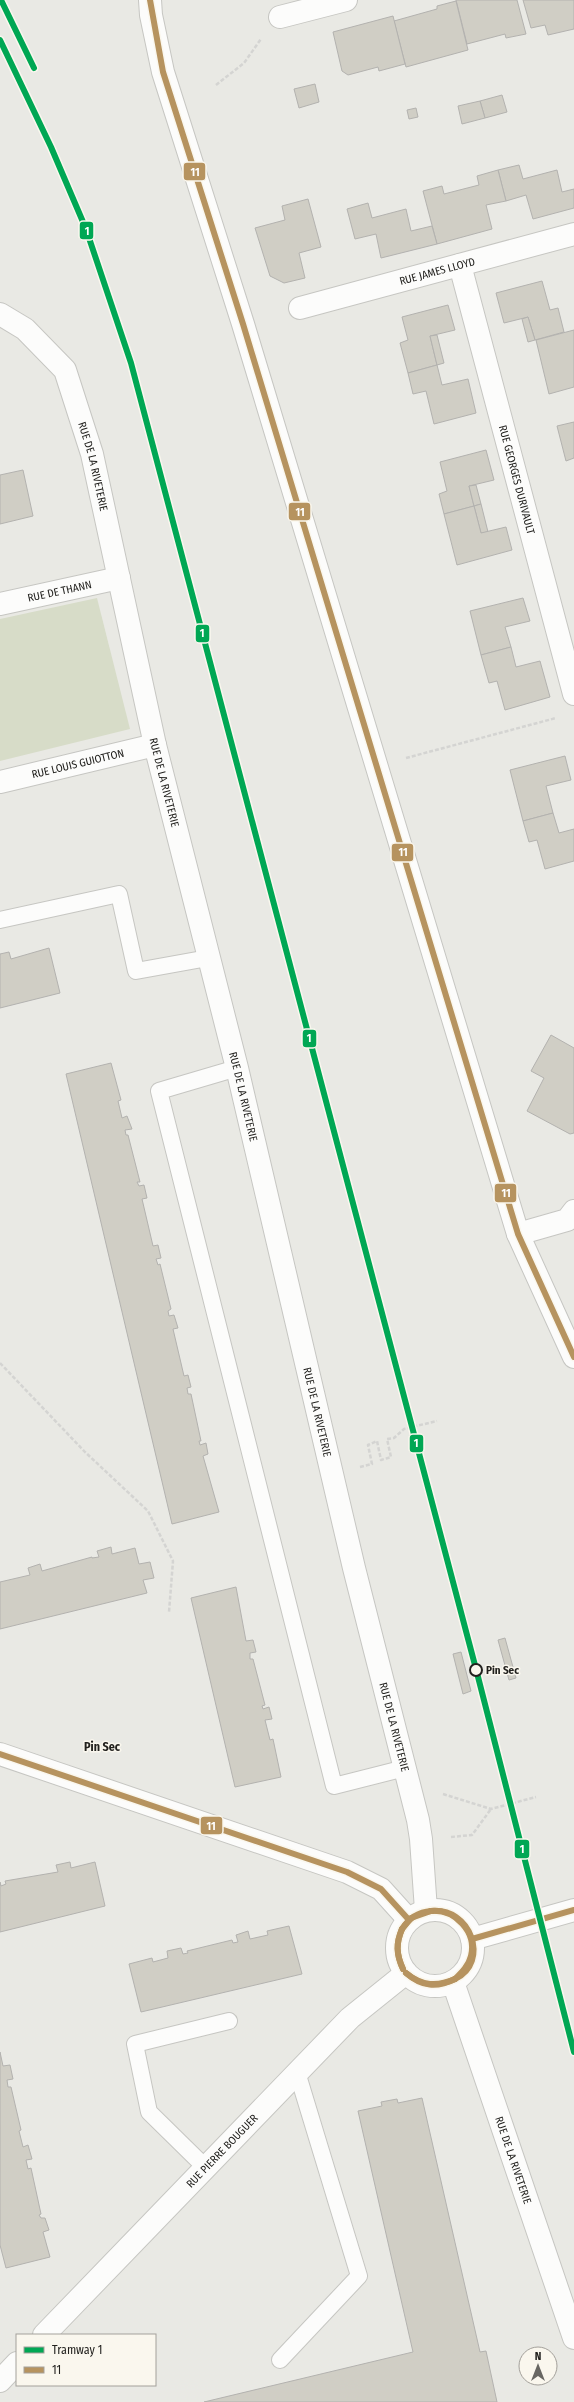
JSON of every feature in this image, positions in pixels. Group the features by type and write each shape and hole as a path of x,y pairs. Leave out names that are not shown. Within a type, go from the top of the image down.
{"street":[{"path":"150,0 151,15 163,72 242,324 518,1234 574,1357"},
{"path":"280,17 346,0"},
{"name":"RUE JAMES LLOYD","path":"300,308 574,234"},
{"name":"RUE GEORGES DURIVAULT","path":"460,265 574,694"},
{"name":"RUE DE LA RIVETERIE","path":"0,314 24,329 65,370 92,454 155,745 237,1068 354,1568 405,1768 421,1839 417,1915"},
{"name":"RUE DE THANN","path":"0,604 119,578"},
{"name":"RUE LOUIS GUIOTTON","path":"0,782 155,745"},
{"path":"518,1234 567,1220 574,1212"},
{"path":"0,1754 347,1872 381,1889 417,1915"},
{"path":"472,1939 574,1910"},
{"path":"446,1911 455,1915 469,1929 472,1939 474,1949 468,1968 453,1982 441,1986 428,1986 416,1981 406,1973 400,1963 397,1950 399,1934 417,1915 446,1911"},
{"name":"RUE PIERRE BOUGUER","path":"45,2334 350,2018 406,1973"},
{"name":"RUE DE LA RIVETERIE","path":"453,1982 574,2338"},
{"path":"0,2381 16,2365"}],"lane":[{"path":"0,920 119,894 136,971 208,958"},
{"path":"237,1068 160,1091 334,1786 405,1768"},
{"path":"206,2168 149,2112 135,2044 229,2021"},
{"path":"280,2360 359,2276 297,2072"}],"path":[{"path":"216,85 244,63 259,44 263,33"},
{"path":"406,758 559,718"},
{"path":"0,1363 85,1452 148,1511 173,1561 168,1612"},
{"path":"355,1469 372,1464 368,1445 378,1441 381,1460 391,1457 387,1439 394,1438 404,1429 437,1421"},
{"path":"435,1792 491,1809 536,1797"},
{"path":"446,1837 472,1835 491,1809"}],"green space":[{"path":"97,598 130,729 0,761 0,619"}],"building":[{"path":"456,0 517,0 526,34 506,38 505,34 467,44"},
{"path":"523,0 574,0 574,29 548,35 545,25 531,28"},
{"path":"456,1 468,50 406,67 394,21 437,9 437,6"},
{"path":"393,16 405,64 379,71 378,67 348,75 342,71 333,32"},
{"path":"315,84 319,102 299,108 294,89"},
{"path":"502,95 507,112 485,118 480,101"},
{"path":"480,101 485,118 462,124 458,106"},
{"path":"416,108 418,117 409,119 407,110"},
{"path":"519,165 523,179 557,170 562,192 574,189 574,208 533,219 526,195 506,201 498,170"},
{"path":"498,170 506,201 486,205 492,229 437,244 423,191 442,186 444,194 479,185 477,176"},
{"path":"308,199 321,247 299,253 305,278 284,283 270,276 255,228 285,220 282,206"},
{"path":"368,203 372,218 406,209 411,231 432,226 437,244 381,258 376,234 355,239 347,209"},
{"path":"542,281 550,310 558,308 564,332 535,340 528,317 504,323 496,293"},
{"path":"448,305 455,330 430,336 437,365 408,373 400,343 408,340 402,317"},
{"path":"528,317 535,340 528,342 522,319"},
{"path":"574,330 574,387 549,394 536,340"},
{"path":"437,335 444,363 437,365 430,336"},
{"path":"437,365 442,385 468,379 476,413 434,424 426,391 413,394 408,373"},
{"path":"574,422 574,458 566,461 557,426"},
{"path":"486,450 494,480 469,486 474,506 444,514 439,494 447,491 440,462"},
{"path":"23,470 33,516 0,524 0,475"},
{"path":"476,485 481,504 474,506 469,486"},
{"path":"481,504 488,532 481,533 474,506"},
{"path":"474,506 481,533 506,527 512,550 457,565 444,514"},
{"path":"523,598 530,621 505,627 511,647 481,655 470,611"},
{"path":"511,647 516,667 540,661 550,697 505,710 497,681 489,683 481,655"},
{"path":"565,756 571,780 546,786 553,813 523,821 510,770"},
{"path":"553,813 559,833 574,829 574,861 545,869 537,840 529,842 523,821"},
{"path":"49,948 60,993 0,1008 0,954 9,952 11,959"},
{"path":"551,1035 574,1048 574,1133 570,1134 527,1111 544,1078 531,1071"},
{"path":"111,1063 121,1100 118,1101 122,1118 127,1116 132,1129 125,1130 126,1135 128,1135 140,1182 137,1182 139,1186 144,1185 147,1198 142,1199 153,1246 158,1245 161,1258 156,1259 158,1265 160,1264 171,1309 168,1311 169,1316 174,1315 178,1328 173,1329 184,1376 188,1375 191,1387 187,1388 188,1394 191,1394 201,1441 199,1441 200,1445 206,1443 208,1454 203,1456 219,1512 172,1524 66,1074"},
{"path":"111,1547 112,1554 135,1548 139,1564 150,1562 154,1578 143,1580 147,1593 0,1629 0,1582 30,1575 28,1568 40,1564 42,1571 92,1557 99,1557 97,1551"},
{"path":"236,1587 246,1641 253,1640 256,1652 250,1653 250,1659 253,1659 265,1705 262,1706 263,1709 269,1707 272,1719 265,1720 270,1740 273,1739 281,1777 235,1787 191,1598"},
{"name":"Pin Sec","path":"505,1638 516,1678 509,1680 498,1640"},
{"name":"Pin Sec","path":"461,1652 471,1691 463,1694 453,1654"},
{"path":"70,1862 71,1868 95,1862 105,1906 0,1932 0,1882 1,1886 6,1884 5,1881 58,1872 56,1865"},
{"path":"289,1926 302,1974 141,2012 129,1964 152,1958 153,1962 168,1958 167,1951 181,1948 183,1954 188,1953 187,1951 232,1940 233,1943 238,1942 236,1935 248,1931 250,1939 268,1935 267,1931"},
{"path":"0,2052 3,2066 10,2065 13,2079 7,2080 8,2087 11,2087 21,2130 19,2131 23,2147 28,2145 32,2159 26,2160 28,2169 31,2168 41,2214 39,2215 41,2218 45,2218 49,2230 43,2232 50,2257 6,2268 0,2245"},
{"path":"422,2098 480,2352 486,2351 497,2402 204,2402 413,2352 358,2111 382,2106 381,2102 397,2099 398,2103"}],"tram line":[{"name":"1","path":"1,0 34,68"},
{"name":"1","path":"0,40 51,147 86,229 131,363 476,1669 574,2052"}],"transit line":[{"name":"11","path":"150,0 163,72 243,324 518,1234 574,1357"},
{"name":"11","path":"0,1754 347,1872 381,1889 409,1920"},
{"name":"11","path":"472,1939 574,1910"},
{"name":"11","path":"402,1929 414,1916 431,1911"},
{"name":"11","path":"402,1929 411,1918 431,1911"},
{"name":"11","path":"431,1911 445,1912 456,1917 465,1926 471,1937 474,1949 472,1960 466,1971 455,1979"},
{"name":"11","path":"431,1911 440,1911 456,1918 462,1924 471,1939 472,1947 469,1962 455,1979"},
{"name":"11","path":"402,1929 398,1949 399,1958 403,1969"},
{"name":"11","path":"402,1929 398,1949 399,1958 403,1969"},
{"name":"11","path":"406,1973 418,1981 430,1984 448,1982 455,1979"},
{"name":"11","path":"406,1973 412,1978 430,1985 442,1984 455,1979"}],"place":[{"name":"Pin Sec","path":"476,1670"}],"district":[{"name":"Pin Sec","path":"102,1747"}]}
